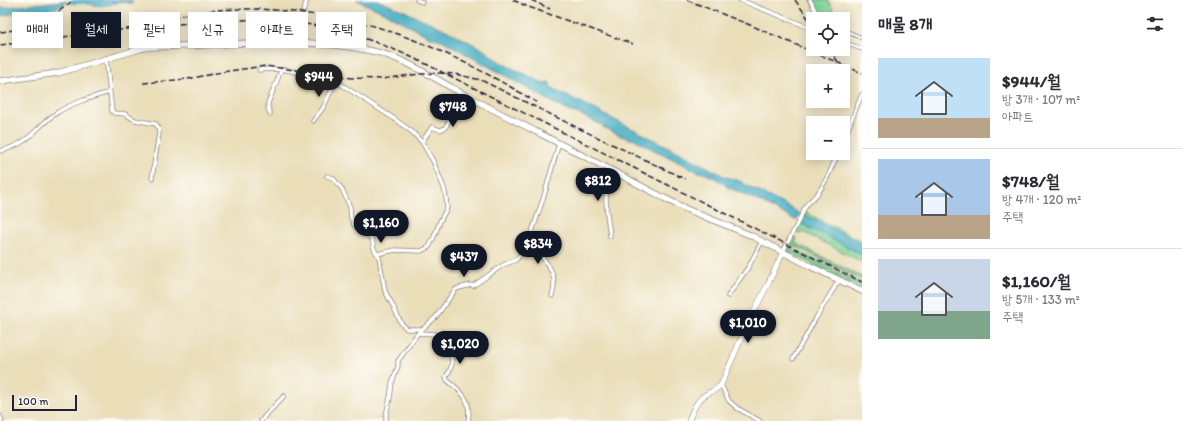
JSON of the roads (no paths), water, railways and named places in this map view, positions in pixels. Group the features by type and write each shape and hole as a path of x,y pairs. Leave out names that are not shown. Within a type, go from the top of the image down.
{"main road":[{"path":"0,81 58,73 148,47 246,44"},
{"path":"308,44 350,47 372,51 406,63 464,95 678,205 762,240 810,266 862,291"}],"street":[{"path":"303,12 307,0"},
{"path":"417,0 422,2"},
{"path":"740,0 806,27"},
{"path":"810,0 816,12"},
{"path":"850,33 862,38"},
{"path":"850,45 862,49"},
{"path":"106,58 112,111 114,113 125,114 135,120 156,124 158,127 159,133 152,178"},
{"path":"259,70 287,70 336,81 411,130 422,142 433,161 444,188 447,208 429,247 421,251 394,250 377,254"},
{"path":"270,114 268,103 281,70"},
{"path":"313,121 323,108 336,81"},
{"path":"0,151 8,149 26,139 51,117 67,106 110,92"},
{"path":"850,124 862,94"},
{"path":"422,142 432,127 440,130 444,128 464,95"},
{"path":"386,421 392,383 398,361 418,333 436,317 459,288 471,285 473,286 503,265 516,260 524,250 544,196 559,143"},
{"path":"689,421 692,411 700,399 722,385 748,323 803,212 805,205 817,194 828,177 835,160"},
{"path":"610,236 605,194 607,183 612,171"},
{"path":"327,176 333,178 342,188 349,203 354,225 370,236 377,254 385,291 401,323 407,329 423,329"},
{"path":"530,236 533,244 554,274 554,289 552,296"},
{"path":"728,296 748,266 762,240"},
{"path":"793,359 839,280"},
{"path":"418,333 436,334 444,338 448,343 452,364 446,377 447,380 462,392 467,400 469,409 468,421"},
{"path":"722,385 729,401 736,408 760,421"},
{"path":"261,421 284,396"},
{"path":"0,416 2,421"}],"water":[{"path":"80,0 132,0 132,4 122,2 104,6 78,2"},
{"path":"356,0 377,0 444,29 480,48 507,66 534,78 543,84 546,84 548,81 550,86 562,94 579,101 726,177 740,181 800,214 797,220 795,220 727,187 725,184 712,176 698,172 634,139 621,136 582,115 570,112 441,40 430,37 385,13"},
{"path":"67,1 62,6 47,10 12,12 12,14 0,16 0,8"},
{"path":"804,215 862,243 862,255 800,223"}],"waterway":[{"path":"72,2 84,2"}],"railway":[{"path":"0,32 30,26 57,13 73,0"},
{"path":"513,0 633,44"},
{"path":"531,0 550,9"},
{"path":"687,0 862,73"},
{"path":"795,0 806,15"},
{"path":"180,16 206,11 261,9 297,12 361,23 427,45 501,81 536,102"},
{"path":"0,45 133,28 230,20 283,21 341,31 401,52 424,63 862,282"},
{"path":"834,56 839,63"},
{"path":"143,83 188,79 222,72 265,66 352,78 381,79 420,74 455,74 481,80 685,179"}]}
